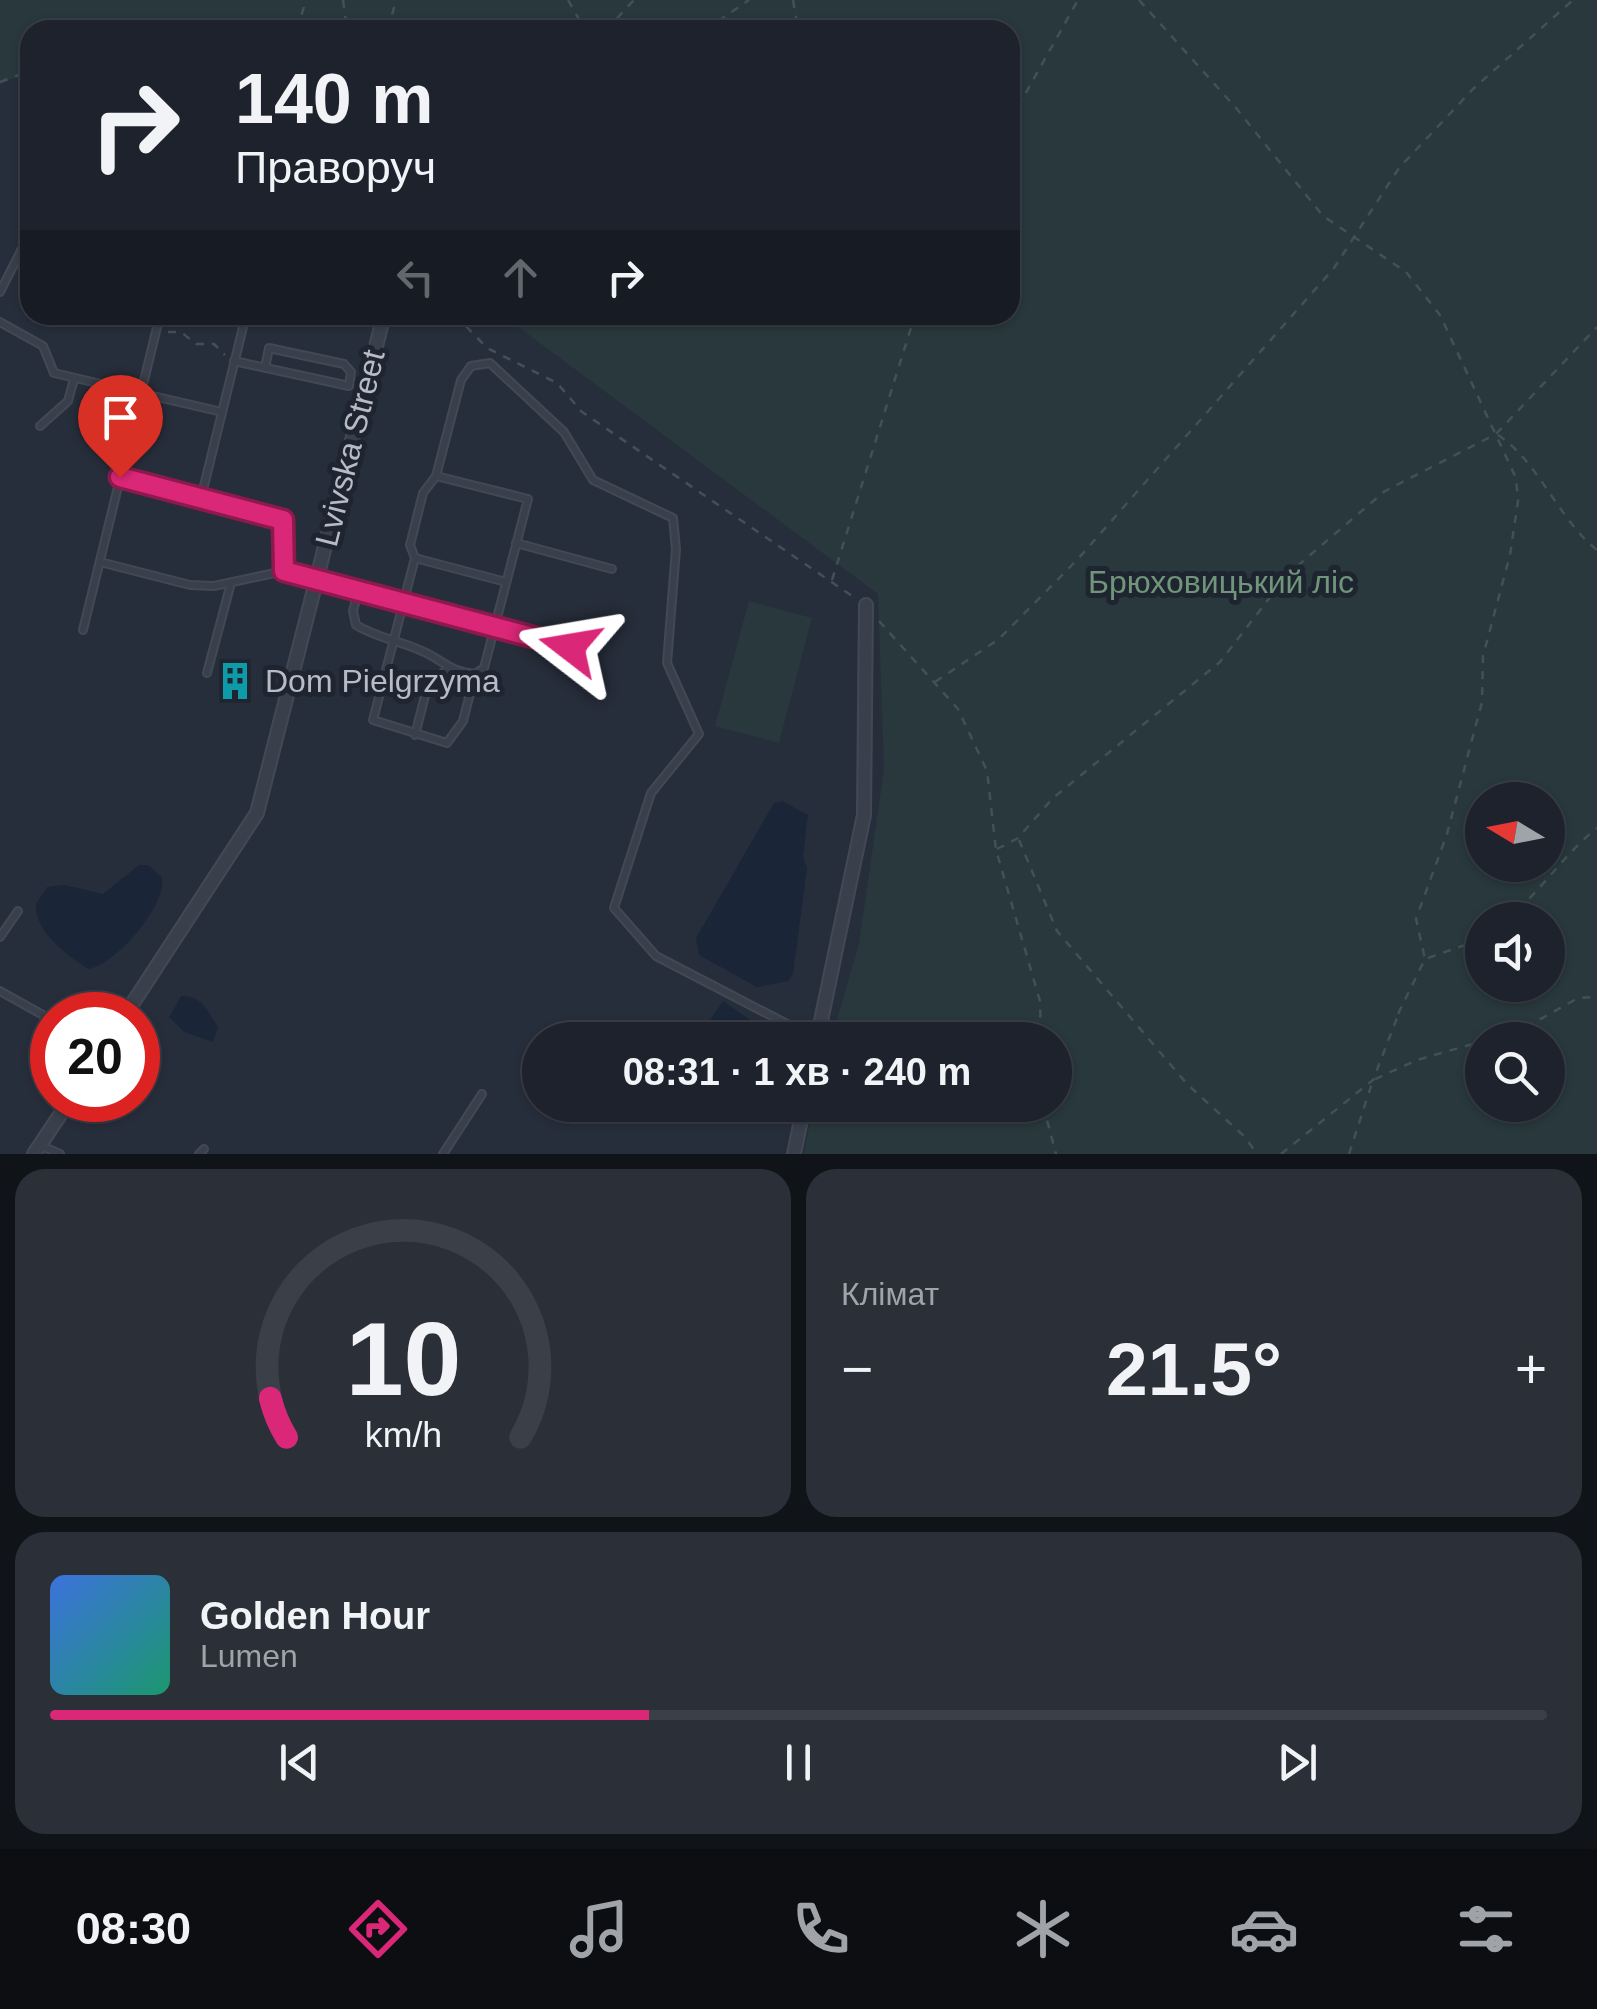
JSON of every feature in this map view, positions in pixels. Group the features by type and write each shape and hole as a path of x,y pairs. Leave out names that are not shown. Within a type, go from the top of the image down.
{"street":[{"name":"Lvivska Street","path":"140,992 256,813 381,325"},
{"path":"821,1022 864,815 866,605"},
{"path":"37,1150 55,1122"},
{"path":"794,1154 801,1122"}],"lane":[{"path":"0,292 20,253"},
{"path":"0,322 43,346 54,373 120,392 141,392 222,412"},
{"path":"84,630 158,325"},
{"path":"201,498 243,325"},
{"path":"265,368 269,348 326,360 350,368 348,386"},
{"path":"234,361 365,389"},
{"path":"436,476 528,499 484,668 476,674 463,721 448,743 372,720 415,558 410,545 423,493 436,476 461,380 471,366 490,362 564,432 593,480 673,518 676,550 667,663 699,734 651,793 614,908 656,956 782,1022"},
{"path":"40,426 68,401 74,379"},
{"path":"120,477 283,520 284,571"},
{"path":"516,543 612,569"},
{"path":"415,558 506,582"},
{"path":"100,562 190,585 231,583 284,571 570,647"},
{"path":"207,673 231,583"},
{"path":"358,592 352,611 356,625 392,643 432,656 446,670 476,674"},
{"path":"416,735 427,688 446,670"},
{"path":"0,937 18,911"},
{"path":"0,992 30,1008"},
{"path":"443,1154 482,1094"},
{"path":"37,1150 60,1154"}],"path":[{"path":"615,20 634,0"},
{"path":"720,20 749,0"},
{"path":"1020,103 1078,0"},
{"path":"1139,0 1236,108 1322,216 1406,272 1440,315 1516,478 1518,501 1510,554 1483,656 1482,702 1447,834 1416,919 1425,960 1396,1018 1349,1154"},
{"path":"934,682 999,639 1077,560 1334,268 1411,154 1473,89 1573,0"},
{"path":"465,325 488,348 557,383 582,412 866,605 958,709 987,771 996,850 1040,1001 1041,1022"},
{"path":"831,582 912,325"},
{"path":"996,850 1018,838 1053,798 1220,662 1288,574 1385,491 1496,434 1597,327"},
{"path":"156,332 181,332 196,344 214,344 234,361"},
{"path":"1496,434 1513,445 1550,499 1597,550"},
{"path":"1529,902 1564,855 1597,828"},
{"path":"1018,838 1057,931 1186,1084 1245,1136 1257,1154"},
{"path":"1425,960 1465,945"},
{"path":"1281,1154 1373,1080 1417,1060 1520,1030 1578,998 1597,997"},
{"path":"1048,1122 1056,1154"}],"green space":[{"name":"Брюховицький ліс","path":"0,0 1597,0 1597,1154 804,1154 810,1122 1072,1122 1072,1022 836,1022 859,944 884,770 878,594 515,325 1020,325 1020,20 20,20 20,76 0,84"},
{"path":"749,601 812,618 779,743 715,726"}],"water":[{"path":"782,801 808,815 803,857 807,868 793,974 788,981 757,987 699,955 696,938 774,803"},
{"path":"139,865 148,865 162,877 157,902 125,946 88,969 46,933 36,904 47,887 65,885 103,894"},
{"path":"181,996 194,998 207,1010 218,1027 213,1042 184,1032 169,1017"},
{"path":"723,1001 753,1022 708,1022"}],"place":[{"name":"Dom Pielgrzyma","path":"235,681"}],"route":[{"path":"120,477 283,520 284,571 570,647"}]}
